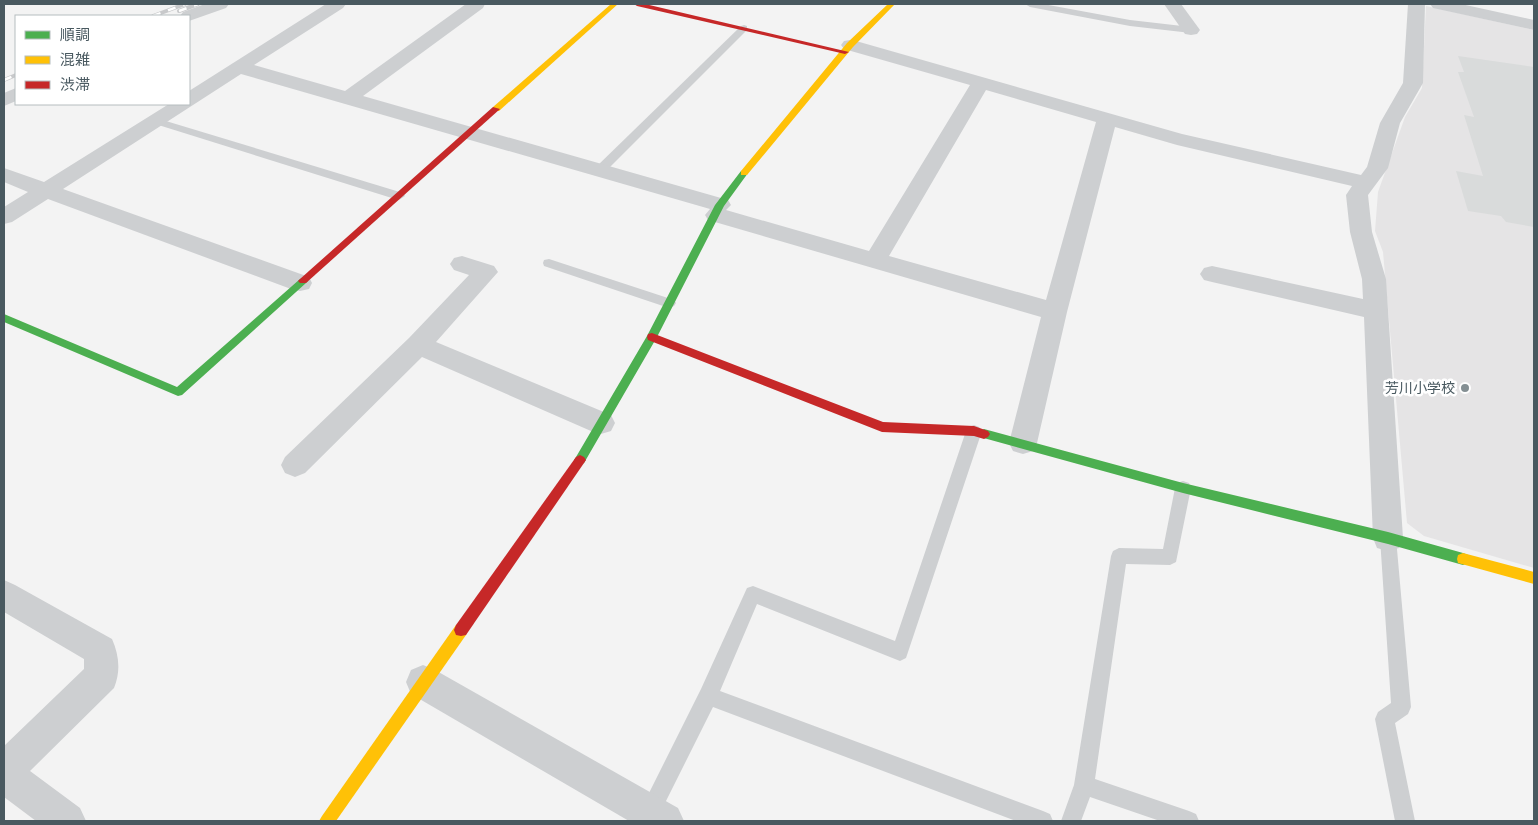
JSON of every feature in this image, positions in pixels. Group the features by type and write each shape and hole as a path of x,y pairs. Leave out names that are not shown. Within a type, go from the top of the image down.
{"street":[{"path":"190,16 220,4"},
{"path":"190,99 337,4"},
{"path":"348,98 477,4"},
{"path":"4,318 178,392 615,4"},
{"path":"638,4 848,49 981,83 1177,139 1367,182"},
{"path":"327,821 580,460 652,337 718,210 748,168 848,49 892,4"},
{"path":"1172,4 1191,30"},
{"path":"1388,538 1374,279 1361,232 1357,194 1378,168 1390,123 1414,84 1417,4"},
{"path":"1439,4 1534,25"},
{"path":"239,67 599,171 875,260 1054,312"},
{"path":"875,260 981,83"},
{"path":"4,217 180,105"},
{"path":"1023,443 1054,312 1107,118"},
{"path":"4,175 300,283"},
{"path":"295,465 418,345 486,272 462,264"},
{"path":"1212,274 1376,311"},
{"path":"652,337 882,427 974,431 1183,488 1388,538 1534,578"},
{"path":"418,345 601,423"},
{"path":"4,596 100,650 102,676 4,773 67,821"},
{"path":"423,682 657,817"}],"lane":[{"path":"1030,4 1130,23 1191,30"},
{"path":"599,171 744,28"},
{"path":"156,121 399,196"},
{"path":"549,263 670,303"},
{"path":"657,817 753,594 900,652 974,431"},
{"path":"1071,821 1084,785 1119,556 1170,557 1183,488"},
{"path":"1388,538 1401,707 1385,719 1405,821"},
{"path":"708,696 1043,821"},
{"path":"1084,785 1189,821"}],"shaded area":[{"name":"芳川小学校","path":"1426,6 1534,30 1534,568 1424,536 1407,523 1383,252 1375,231 1378,192 1405,117 1422,88"}],"building":[{"path":"1458,56 1534,67 1534,227 1506,222 1501,216 1468,211 1456,171 1483,176 1464,115 1474,117 1458,72 1464,72"}],"railway":[{"path":"156,15 185,4"},
{"path":"179,11 198,4"},
{"path":"4,80 15,75"}],"traffic: fast":[{"path":"580,460 652,337 720,205 744,173"},
{"path":"4,318 178,392 303,281"},
{"path":"984,434 1183,488 1388,538 1463,559"}],"traffic: slow":[{"path":"496,109 615,4"},
{"path":"744,173 850,45 892,4"},
{"path":"1463,559 1534,578"},
{"path":"327,821 461,630"}],"traffic: jam":[{"path":"637,4 845,52"},
{"path":"303,281 496,109"},
{"path":"652,337 882,427 974,431 984,434"},
{"path":"461,630 580,460"}],"place":[{"name":"芳川小学校","path":"1465,388"}]}
